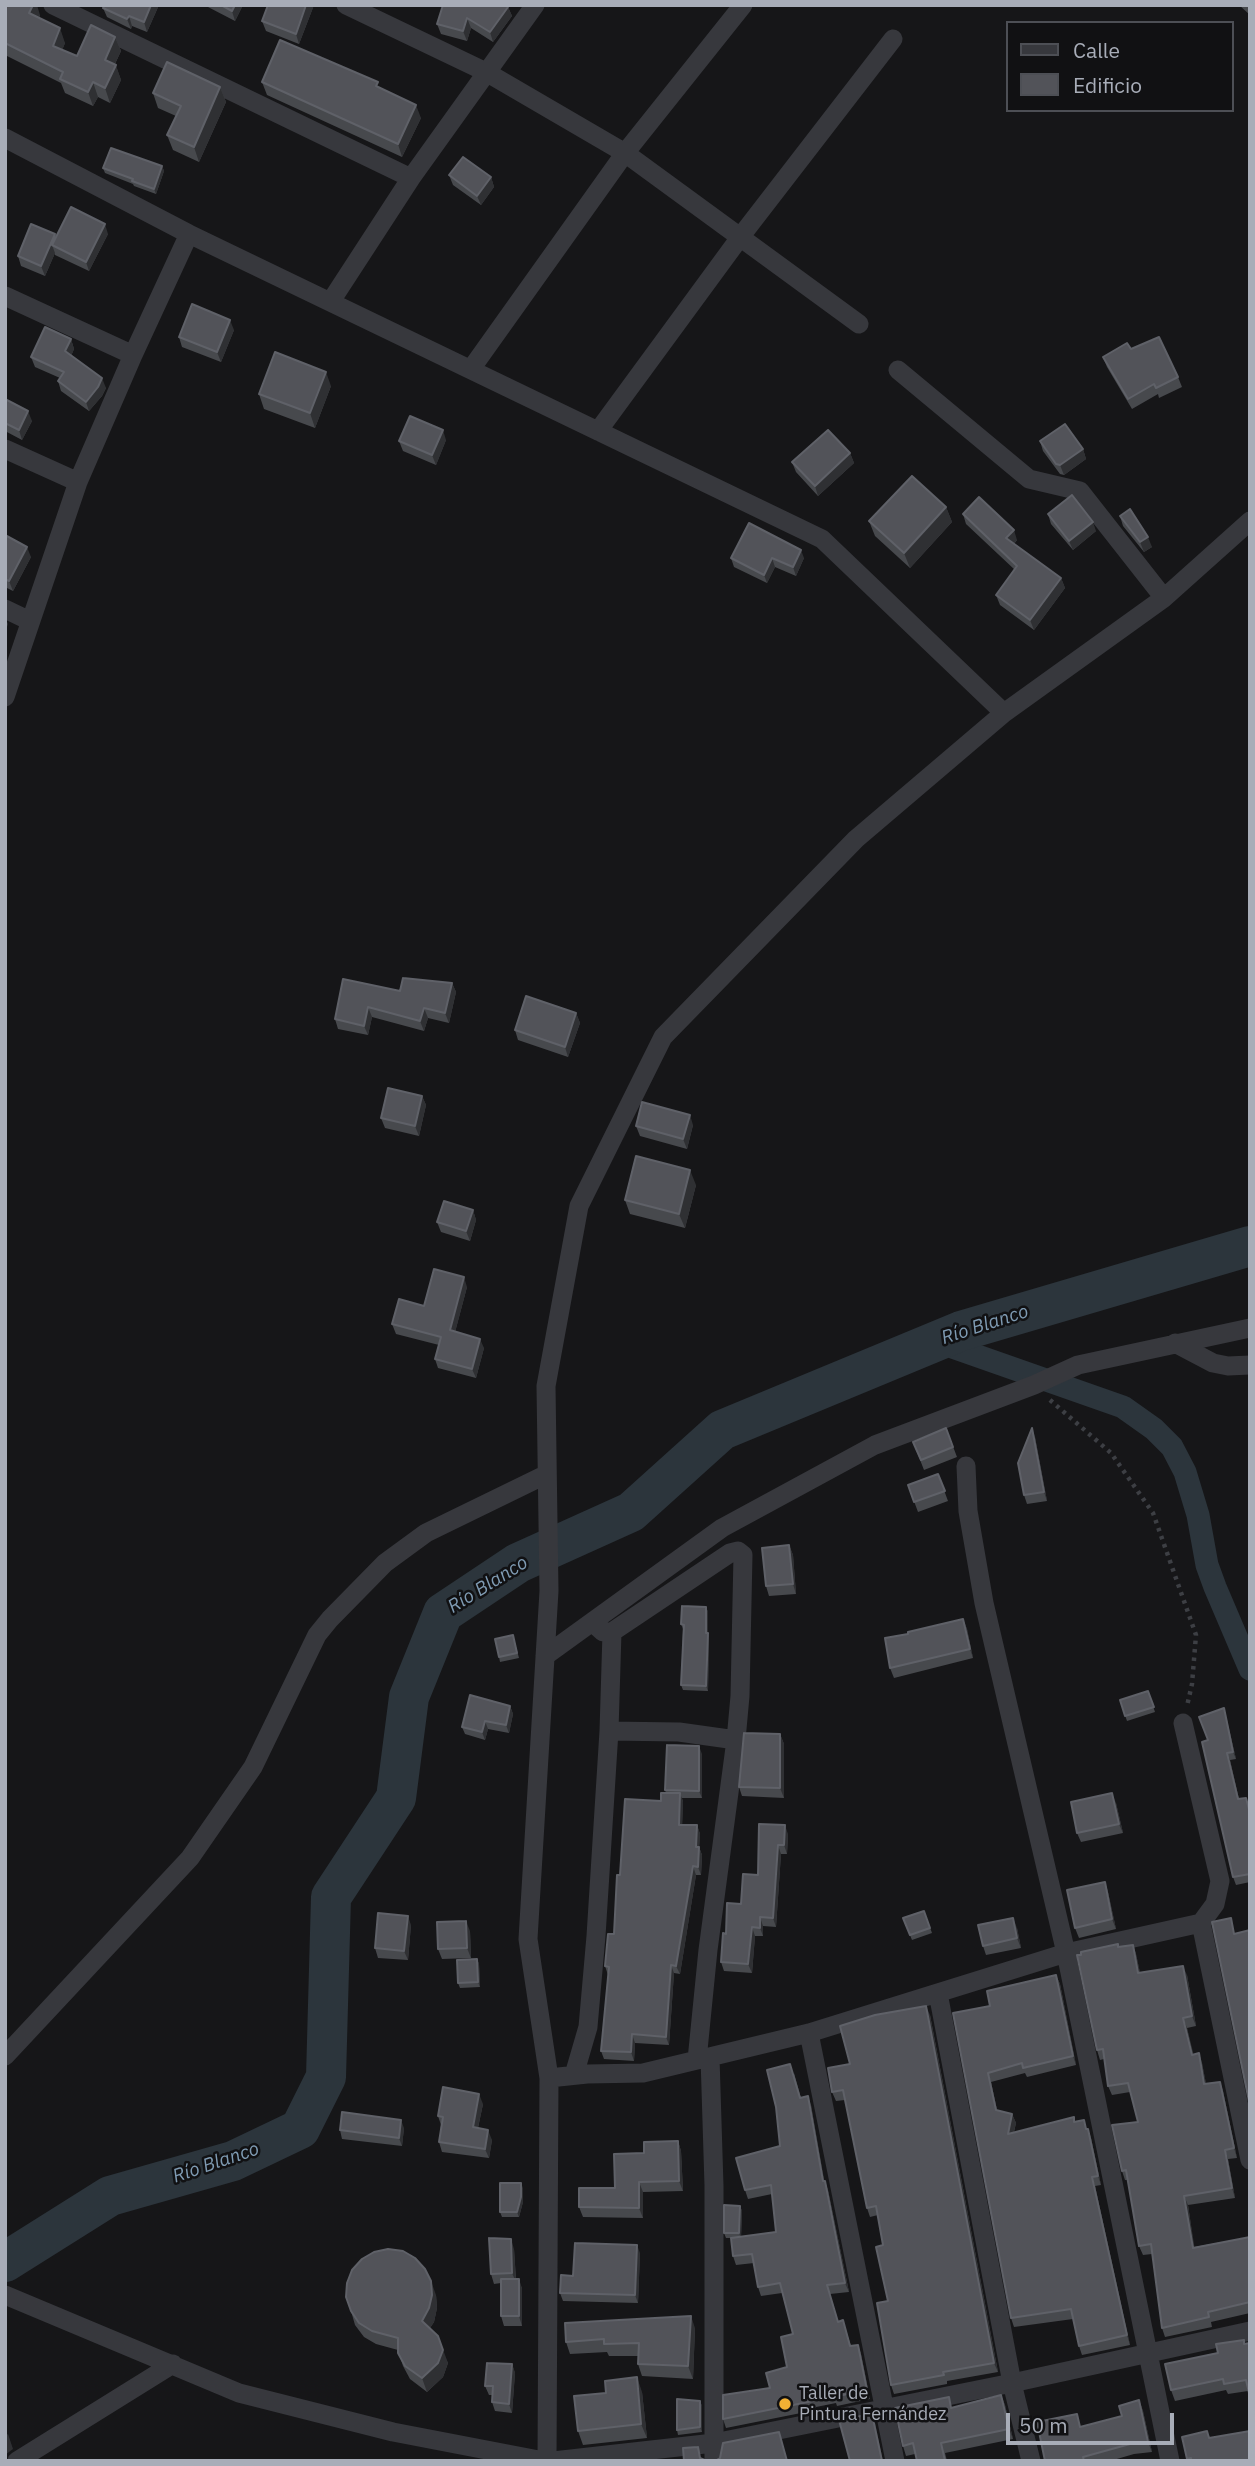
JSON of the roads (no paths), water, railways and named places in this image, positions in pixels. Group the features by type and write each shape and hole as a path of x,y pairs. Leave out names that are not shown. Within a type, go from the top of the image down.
{"street":[{"path":"53,5 411,178"},
{"path":"345,5 486,72 625,153 859,324"},
{"path":"331,301 411,178 536,5"},
{"path":"471,369 625,153 743,5"},
{"path":"598,431 741,236 893,39"},
{"path":"5,138 189,234 822,539 1004,713"},
{"path":"5,697 78,482 189,234"},
{"path":"5,296 133,355"},
{"path":"898,370 1029,479 1080,491 1164,598"},
{"path":"5,449 78,482"},
{"path":"5,2295 239,2393 393,2432 546,2461 549,2078 528,1938 549,1591 546,1386 579,1206 663,1037 856,839 1004,713 1164,598 1250,521"},
{"path":"5,609 30,621"},
{"path":"545,1656 722,1528 875,1445 1037,1384 1078,1365 1250,1328"},
{"path":"1175,1343 1213,1363 1250,1365"},
{"path":"966,1466 968,1511 984,1602 1066,1954 1170,2461"},
{"path":"5,2056 190,1858 253,1767 317,1635 330,1619 385,1563 426,1533 547,1474"},
{"path":"592,1622 603,1632 612,1632 730,1553 738,1551 743,1555 740,1696 708,1950 703,2059 714,2186 714,2452"},
{"path":"573,2075 588,2027 597,1936 612,1632"},
{"path":"549,2078 643,2073 703,2059 808,2033 1066,1954 1201,1923 1215,1904 1220,1881 1183,1723"},
{"path":"609,1731 679,1732 736,1740"},
{"path":"1201,1923 1250,2160"},
{"path":"937,1993 1012,2383 1031,2461"},
{"path":"808,2033 895,2461"},
{"path":"553,2461 714,2452 884,2409 1250,2331"},
{"path":"17,2461 173,2364"}],"waterway":[{"name":"Río Blanco","path":"5,2262 110,2196 233,2161 300,2129 326,2077 331,1897 396,1798 409,1697 443,1613 518,1563 631,1512 722,1430 961,1331 1250,1246"},
{"path":"935,1341 1123,1407 1154,1429 1172,1447 1185,1472 1198,1515 1207,1565 1250,1669"}],"place":[{"name":"Taller de Pintura Fernández","path":"785,2404"}]}
